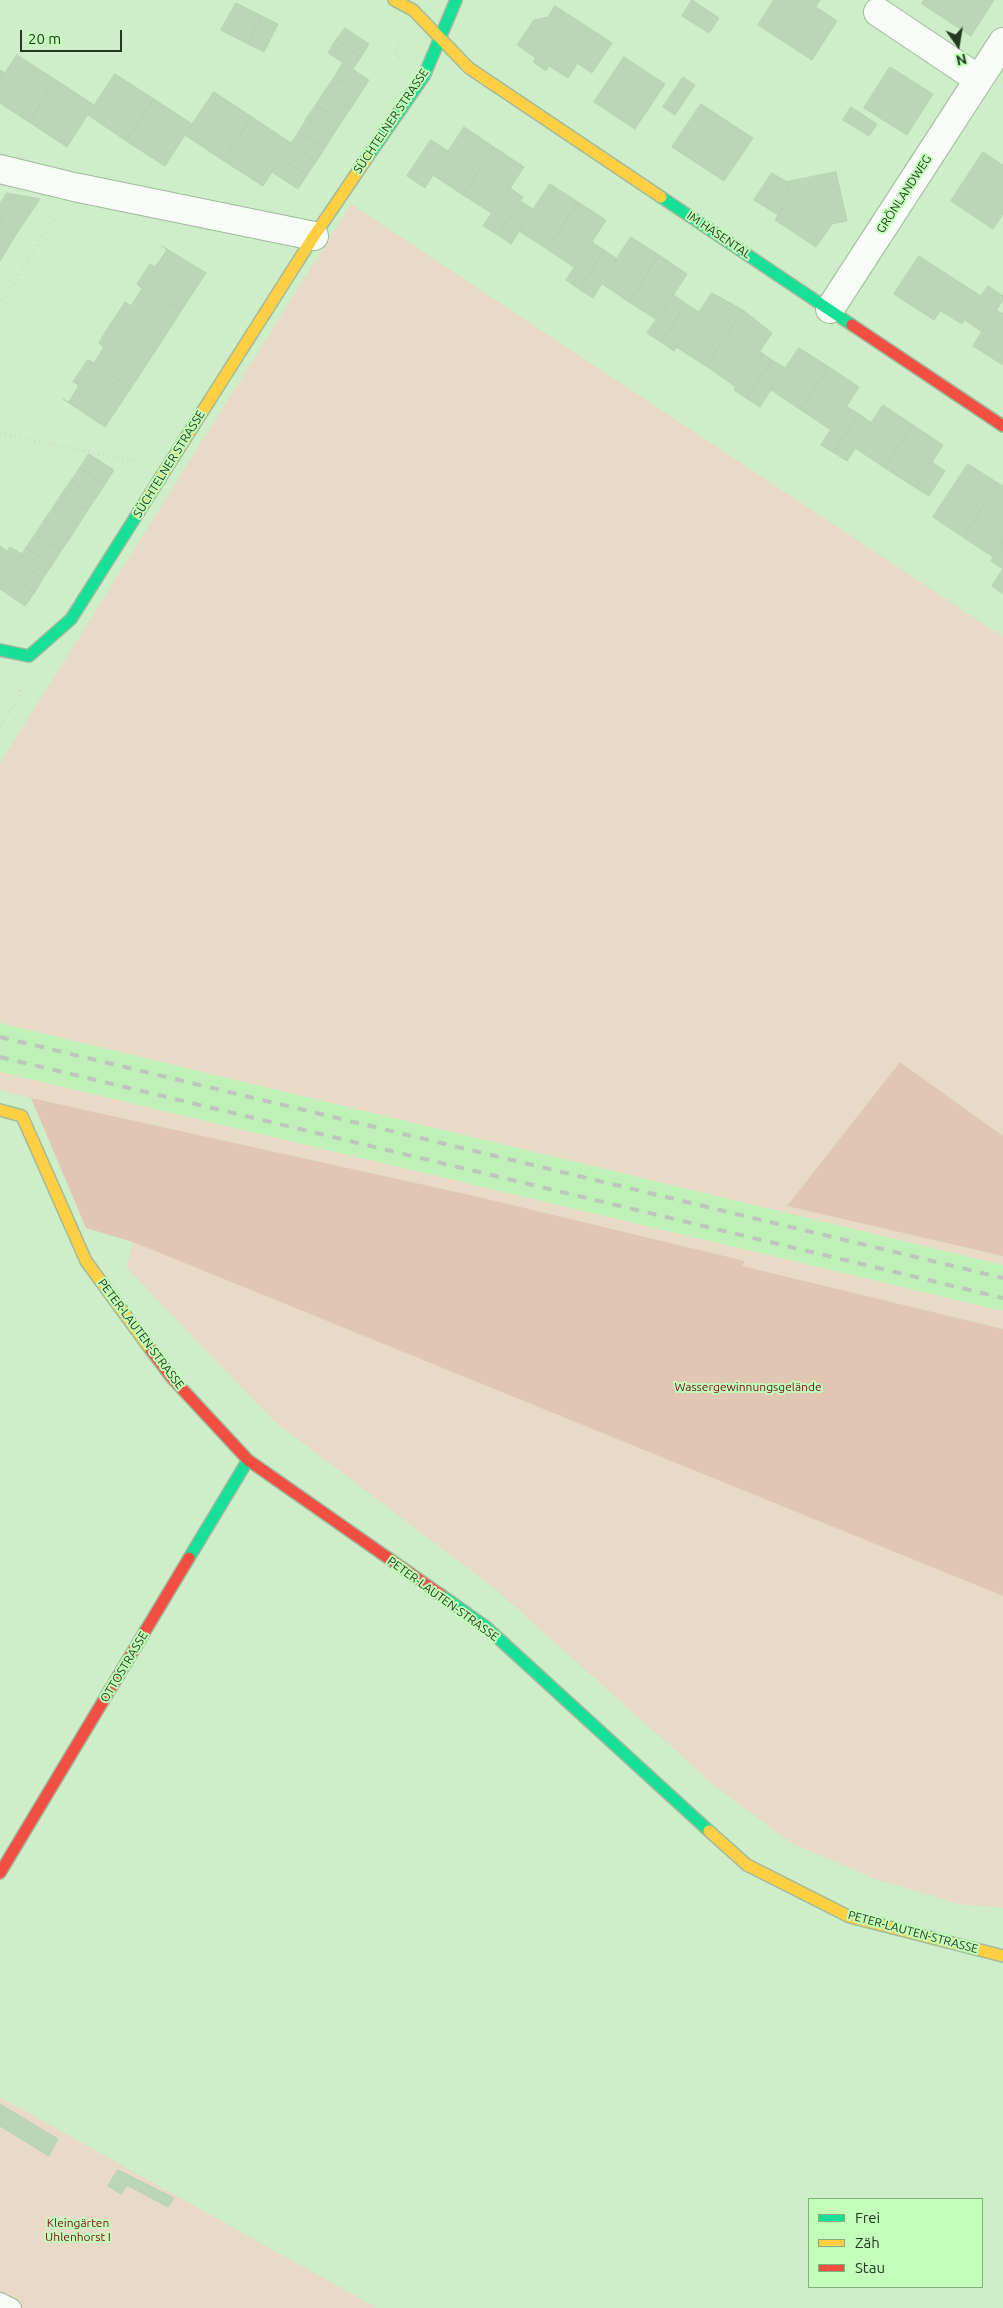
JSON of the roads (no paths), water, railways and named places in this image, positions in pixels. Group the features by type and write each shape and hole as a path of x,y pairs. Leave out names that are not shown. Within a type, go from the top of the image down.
{"street":[{"name":"IM HASENTAL","path":"394,0 413,10 469,68 1003,426"},
{"name":"SÜCHTELNER STRASSE","path":"0,650 29,656 71,619 314,236 424,76 456,0"},
{"path":"878,12 978,79"},
{"name":"GRÖNLANDWEG","path":"830,309 1003,42"},
{"path":"0,169 74,187 314,236"},
{"name":"PETER-LAUTEN-STRASSE","path":"0,1110 22,1116 86,1262 172,1378 248,1460 486,1627 747,1865 850,1917 1003,1956"},
{"name":"OTTOSTRASSE","path":"0,1873 248,1460"}],"lane":[{"path":"0,2302 12,2308"}],"railway":[{"path":"0,1037 1003,1278"},
{"path":"0,1057 1003,1298"}],"park label":[{"name":"Wassergewinnungsgelände","path":"748,1387"},
{"name":"Kleingärten Uhlenhorst I","path":"78,2230"}]}
